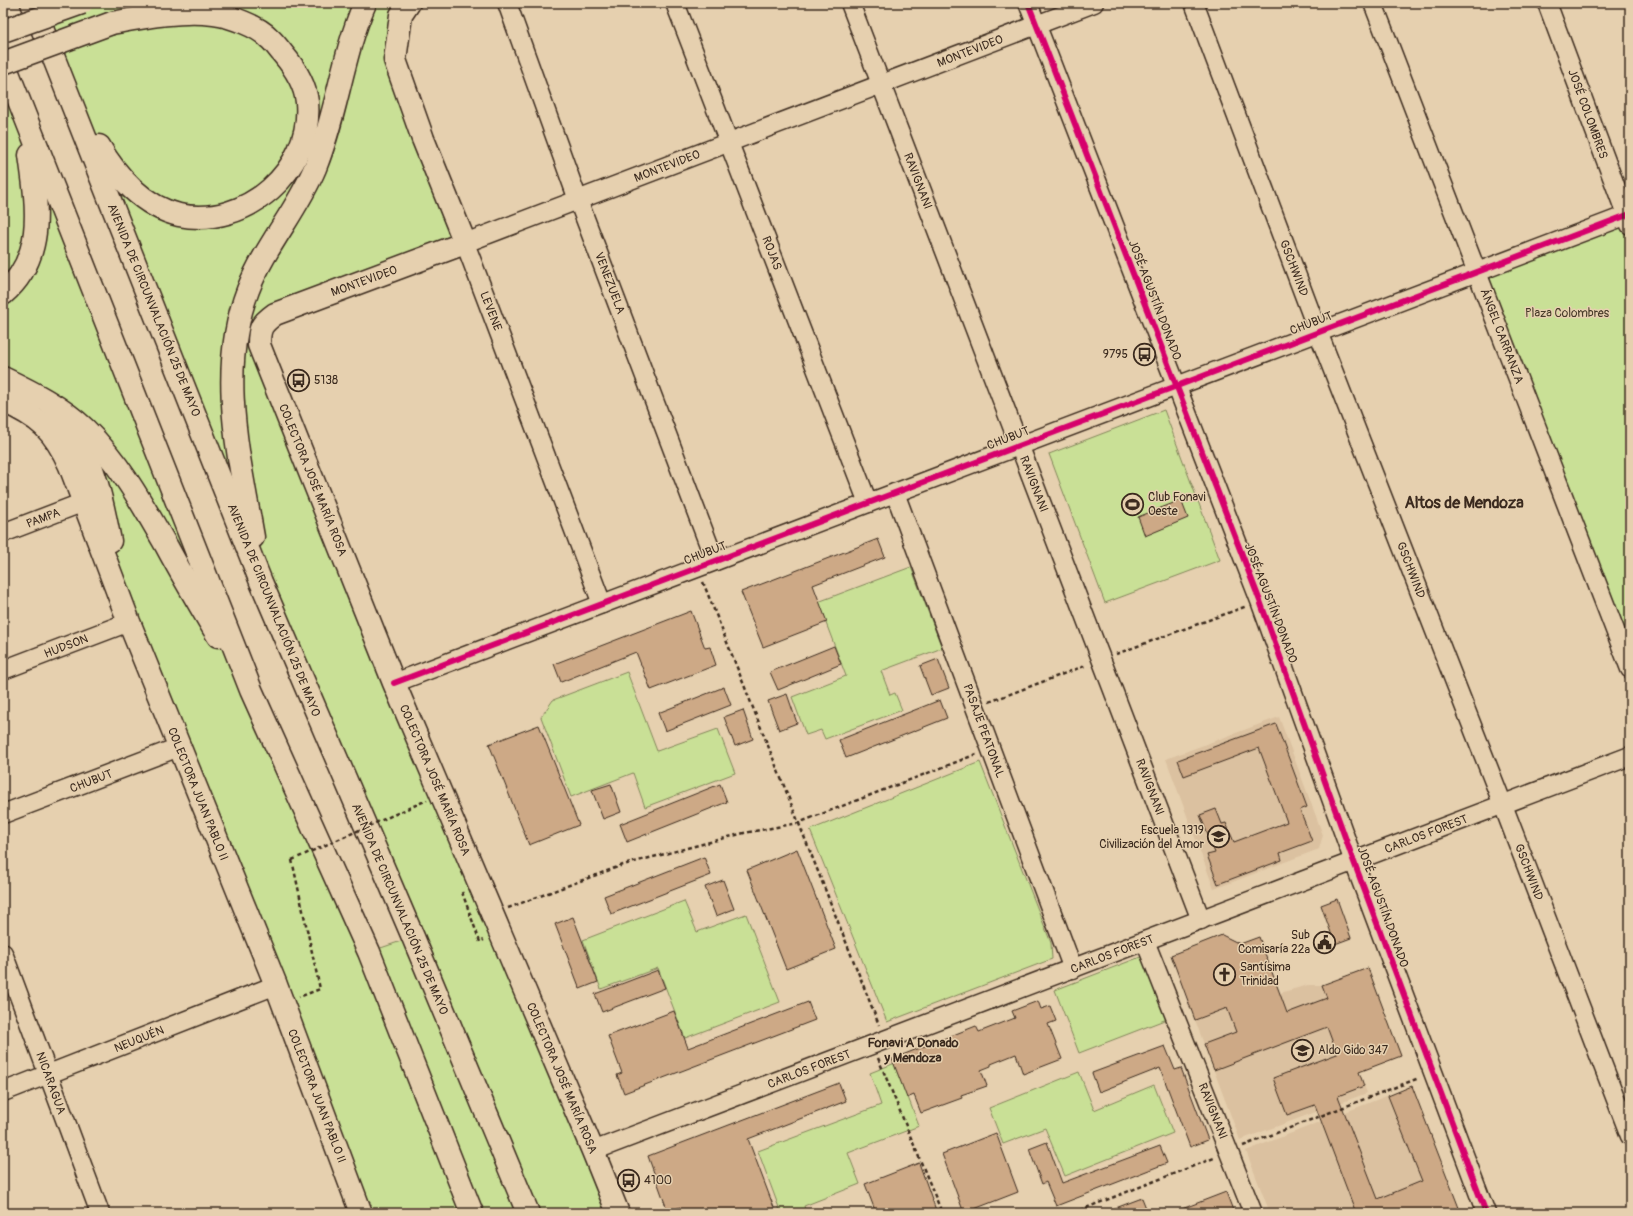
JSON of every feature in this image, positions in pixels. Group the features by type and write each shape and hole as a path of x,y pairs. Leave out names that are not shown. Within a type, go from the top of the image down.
{"main road":[{"name":"AVENIDA DE CIRCUNVALACIÓN 25 DE MAYO","path":"32,3 261,582 413,937 528,1213"},
{"path":"3,31 82,3"},
{"path":"3,63 112,23 161,3"},
{"path":"261,582 238,450 232,396 234,353 238,322 249,289 269,247 299,202 315,168 329,127 348,51 365,3"},
{"name":"LEVENE","path":"405,9 395,60 423,139 465,243"},
{"path":"71,100 116,172 145,199 159,207 178,214 192,217 206,217 221,215 248,205 275,186 285,175 300,151 305,134 306,101 303,88 288,60 268,36 246,23 215,14 172,13 112,23"},
{"path":"3,60 251,690 369,952 472,1213"},
{"path":"3,294 19,277 26,266 36,232 36,192 26,120"},
{"name":"MONTEVIDEO","path":"259,345 259,331 264,321 275,314 465,243"},
{"name":"COLECTORA JOSÉ MARÍA ROSA","path":"259,345 394,683 618,1213"},
{"path":"3,378 38,395 85,429 112,458 143,503 205,614 251,690"},
{"path":"38,395 77,438 93,473 105,518 120,600"},
{"name":"COLECTORA JUAN PABLO II","path":"3,401 28,414 42,424 54,436 66,456 120,600 279,994 361,1213"}],"street":[{"name":"VENEZUELA","path":"507,3 578,200 715,561"},
{"name":"ROJAS","path":"675,3 868,503"},
{"name":"RAVIGNANI","path":"850,3 1201,920"},
{"name":"JOSÉ AGUSTÍN DONADO","path":"1028,3 1260,602 1354,862 1486,1213"},
{"name":"MONTEVIDEO","path":"465,243 1094,3"},
{"name":"GSCHWIND","path":"1194,3 1318,332 1503,805 1630,1136"},
{"name":"ÁNGEL CARRANZA","path":"1373,3 1630,669"},
{"name":"JOSÉ COLOMBRES","path":"1547,3 1629,218"},
{"name":"CHUBUT","path":"394,683 1477,272 1629,218"},
{"name":"LEVENE","path":"465,243 602,604"},
{"name":"PASAJE PEATONAL","path":"895,493 1073,969"},
{"name":"PAMPA","path":"3,533 84,502"},
{"name":"HUDSON","path":"3,670 129,622"},
{"name":"CHUBUT","path":"3,814 179,747"},
{"name":"CARLOS FOREST","path":"593,1151 1630,756"},
{"name":"RAVIGNANI","path":"1145,942 1253,1213"},
{"name":"NICARAGUA","path":"3,953 100,1213"},
{"name":"NEUQUÉN","path":"3,1092 279,994"}],"path":[{"path":"697,568 798,823 942,1213"},
{"path":"492,914 623,865 744,833 798,823 991,749"},
{"path":"279,994 320,989 292,860 427,800"},
{"path":"1073,1213 1433,1072"}],"shaded area":[{"path":"1279,717 1323,835 1319,849 1214,889 1166,759"},
{"name":"Aldo Gido 347","path":"1368,968 1401,1056 1359,1072 1367,1093 1240,1140 1195,1020 1227,1008 1229,1012 1280,993 1308,985 1322,985"},
{"path":"1412,1086 1461,1213 1270,1213 1246,1151"}],"green space":[{"path":"32,3 409,3 395,60 465,243 259,331 618,1213 361,1213 70,466 3,401 3,60 369,952 413,937"},
{"name":"Plaza Colombres","path":"1617,226 1624,229 1630,244 1630,659 1489,284 1492,274"},
{"name":"Club Fonavi Oeste","path":"1164,410 1220,560 1105,603 1049,454"},
{"path":"911,567 942,648 881,671 890,695 895,693 902,710 825,739 821,730 806,735 792,697 846,676 818,602"},
{"path":"627,672 657,751 718,729 735,773 645,807 633,773 571,797 541,717 553,700"},
{"path":"980,762 1051,943 1052,959 887,1022 810,830"},
{"path":"684,901 697,932 746,914 780,1002 685,1038 658,968 601,989 583,940"},
{"path":"1143,956 1167,1019 1079,1053 1055,990"},
{"path":"895,1063 919,1126 848,1153 860,1184 804,1206 806,1213 781,1213 758,1151 881,1105 870,1073"},
{"path":"1079,1072 1094,1110 1154,1085 1173,1133 1065,1176 1045,1128 1003,1144 989,1108"}],"building":[{"path":"1181,500 1188,518 1145,536 1138,517"},
{"path":"878,539 885,557 813,585 827,622 763,647 741,592"},
{"path":"691,611 705,648 710,647 716,665 651,690 636,652 561,682 554,664"},
{"path":"834,646 841,664 778,690 770,672"},
{"path":"938,659 949,688 931,695 920,666"},
{"path":"724,687 731,705 665,731 658,713"},
{"path":"787,694 797,723 779,730 768,701"},
{"path":"940,700 947,718 846,758 839,740"},
{"path":"743,710 753,739 735,746 724,717"},
{"path":"1276,724 1307,807 1300,810 1312,841 1280,853 1282,860 1218,884 1207,855 1215,853 1200,815 1216,809 1222,824 1226,823 1234,842 1287,822 1259,748 1184,776 1178,760"},
{"path":"539,725 579,825 529,845 489,744"},
{"path":"611,784 621,812 603,819 592,790"},
{"path":"720,784 727,802 627,842 620,824"},
{"path":"797,849 836,949 786,969 747,870"},
{"path":"704,857 711,875 611,914 604,896"},
{"path":"723,880 734,909 716,916 705,887"},
{"path":"1337,899 1351,938 1335,944 1321,905"},
{"path":"573,917 598,982 580,989 555,924"},
{"path":"1222,935 1240,944 1259,937 1287,1013 1327,998 1322,985 1368,968 1401,1056 1359,1072 1364,1086 1338,1096 1378,1199 1422,1181 1388,1096 1412,1086 1461,1213 1356,1213 1315,1105 1287,1115 1273,1078 1337,1054 1327,1027 1214,1070 1204,1044 1236,1032 1227,1008 1195,1020 1171,955"},
{"path":"658,970 665,988 602,1012 595,994"},
{"path":"1038,1001 1041,1009 1050,1006 1056,1021 1048,1024 1062,1059 1023,1074 1016,1054 991,1064 991,1066 981,1070 987,1086 961,1095 962,1098 921,1113 914,1095 907,1098 892,1059 976,1026 979,1032 1015,1018 1012,1011"},
{"path":"808,1002 815,1020 624,1093 617,1075 622,1073 608,1036 674,1011 688,1048"},
{"path":"1165,1046 1175,1070 1181,1068 1208,1140 1190,1147 1160,1068 1099,1092 1092,1073"},
{"path":"839,1083 846,1101 748,1139 776,1213 681,1213 680,1207 668,1212 648,1156"},
{"path":"996,1133 1018,1192 964,1213 942,1154"},
{"path":"1047,1142 1062,1183 1160,1146 1167,1163 1056,1206 1046,1182 1042,1184 1029,1149"},
{"path":"919,1163 937,1213 876,1213 865,1184"},
{"path":"1226,1192 1234,1213 1174,1213 1174,1212"},
{"path":"1142,1198 1148,1213 1105,1213 1105,1212"}],"cycle path":[{"path":"1028,3 1260,601 1354,862 1486,1213"},
{"path":"394,683 1630,214"}],"place":[{"name":"9795","path":"1144,354"},
{"name":"5138","path":"298,380"},
{"name":"Club Fonavi Oeste","path":"1133,504"},
{"name":"Escuela 1319 Civilización del Amor","path":"1219,837"},
{"name":"Sub Comisaría 22ª","path":"1325,942"},
{"name":"Santísima Trinidad","path":"1225,974"},
{"name":"Aldo Gido 347","path":"1303,1050"},
{"name":"4100","path":"629,1180"}],"district":[{"name":"Altos de Mendoza","path":"1464,502"},
{"name":"Fonavi A Donado y Mendoza","path":"913,1050"}]}
